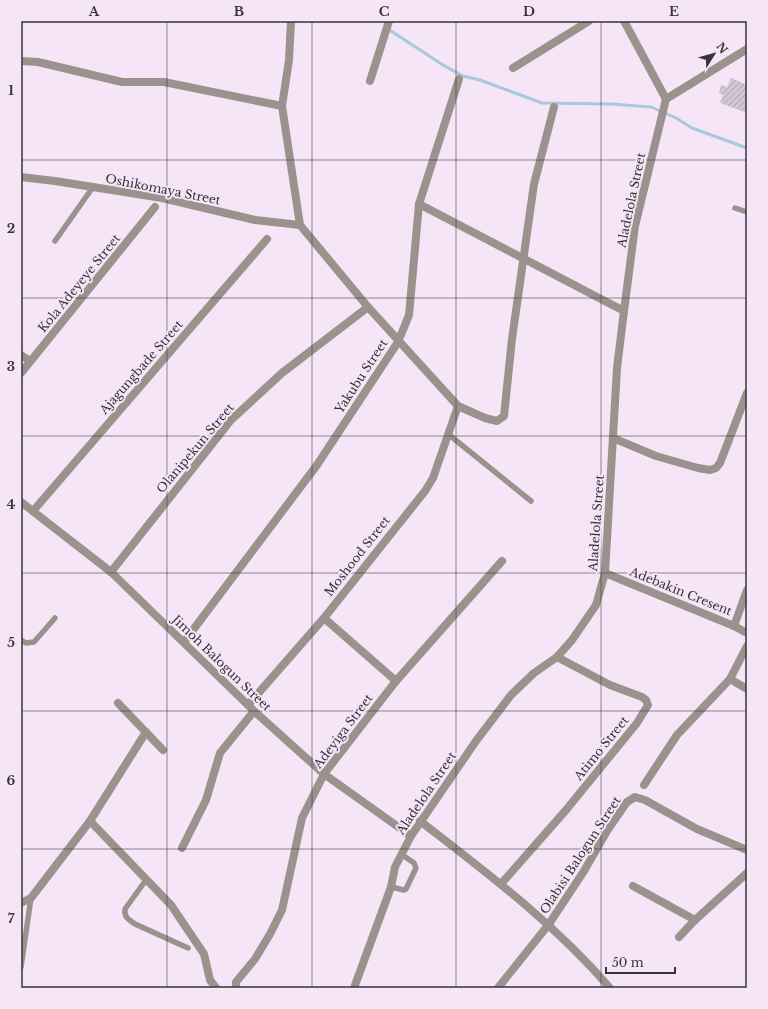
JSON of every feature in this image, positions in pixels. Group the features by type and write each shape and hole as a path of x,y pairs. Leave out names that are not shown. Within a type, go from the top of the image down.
{"street":[{"path":"291,21 289,60 282,106 300,225 398,342 458,406 485,418 497,421 504,416 512,339 534,184 554,107"},
{"path":"370,81 389,21"},
{"path":"513,68 590,21"},
{"path":"624,21 665,101 747,49"},
{"path":"21,61 38,62 122,82 164,82 282,106"},
{"name":"Yakubu Street","path":"184,642 317,465 398,342 408,315 419,204 459,79"},
{"name":"Aladelola Street","path":"354,988 391,887 395,867 420,821 476,741 511,696 534,673 557,657 572,640 596,605 606,573 617,368 635,226 665,101"},
{"name":"Oshikomaya Street","path":"21,177 162,198 255,220 300,225"},
{"path":"419,204 523,260 624,310"},
{"name":"Kola Adeyeye Street","path":"21,373 156,208"},
{"name":"Ajagungbade Street","path":"32,511 267,239"},
{"name":"Olanipekun Street","path":"111,572 231,420 282,373 368,307"},
{"path":"21,355 30,361"},
{"path":"613,438 656,456 710,470 716,468 720,463 747,393"},
{"name":"Moshood Street","path":"182,848 206,800 220,753 251,708 426,491 433,478 458,406"},
{"name":"Jimoh Balogun Street","path":"21,502 111,572 251,708 324,774 411,836"},
{"name":"Adeyiga Street","path":"236,988 236,982 255,959 282,910 302,818 324,774 396,682 502,561"},
{"name":"Adebakin Cresent","path":"606,573 734,626 747,633"},
{"path":"734,626 747,590"},
{"path":"324,618 396,682"},
{"path":"644,785 677,735 730,679 747,646"},
{"name":"Atimo Street","path":"501,884 566,810 632,728 648,705 646,700 642,697 610,685 557,657"},
{"path":"730,679 747,689"},
{"path":"118,703 163,750"},
{"path":"21,903 31,898 90,821 146,732"},
{"name":"Olabisi Balogun Street","path":"498,988 549,924 627,802 634,797 645,800 697,829 747,850"},
{"path":"90,821 171,904 204,954 210,980 216,988"},
{"path":"420,821 501,884 549,924 584,958 610,988"},
{"path":"679,937 695,920 747,873"},
{"path":"633,886 695,920"}],"lane":[{"path":"55,241 93,187"},
{"path":"735,208 747,212"},
{"path":"448,434 531,501"},
{"path":"21,640 26,643 34,642 55,618"},
{"path":"391,887 404,890 406,889 416,868 414,863 401,854"},
{"path":"146,880 125,909 124,915 135,924 188,948"},
{"path":"21,968 31,898"}],"building":[{"path":"731,78 747,85 747,113 720,103 723,95 719,93 721,85 727,87"}],"waterway":[{"path":"388,29 443,65 463,76 480,80 542,103 611,104 651,107 676,118 692,128 747,148"}]}
